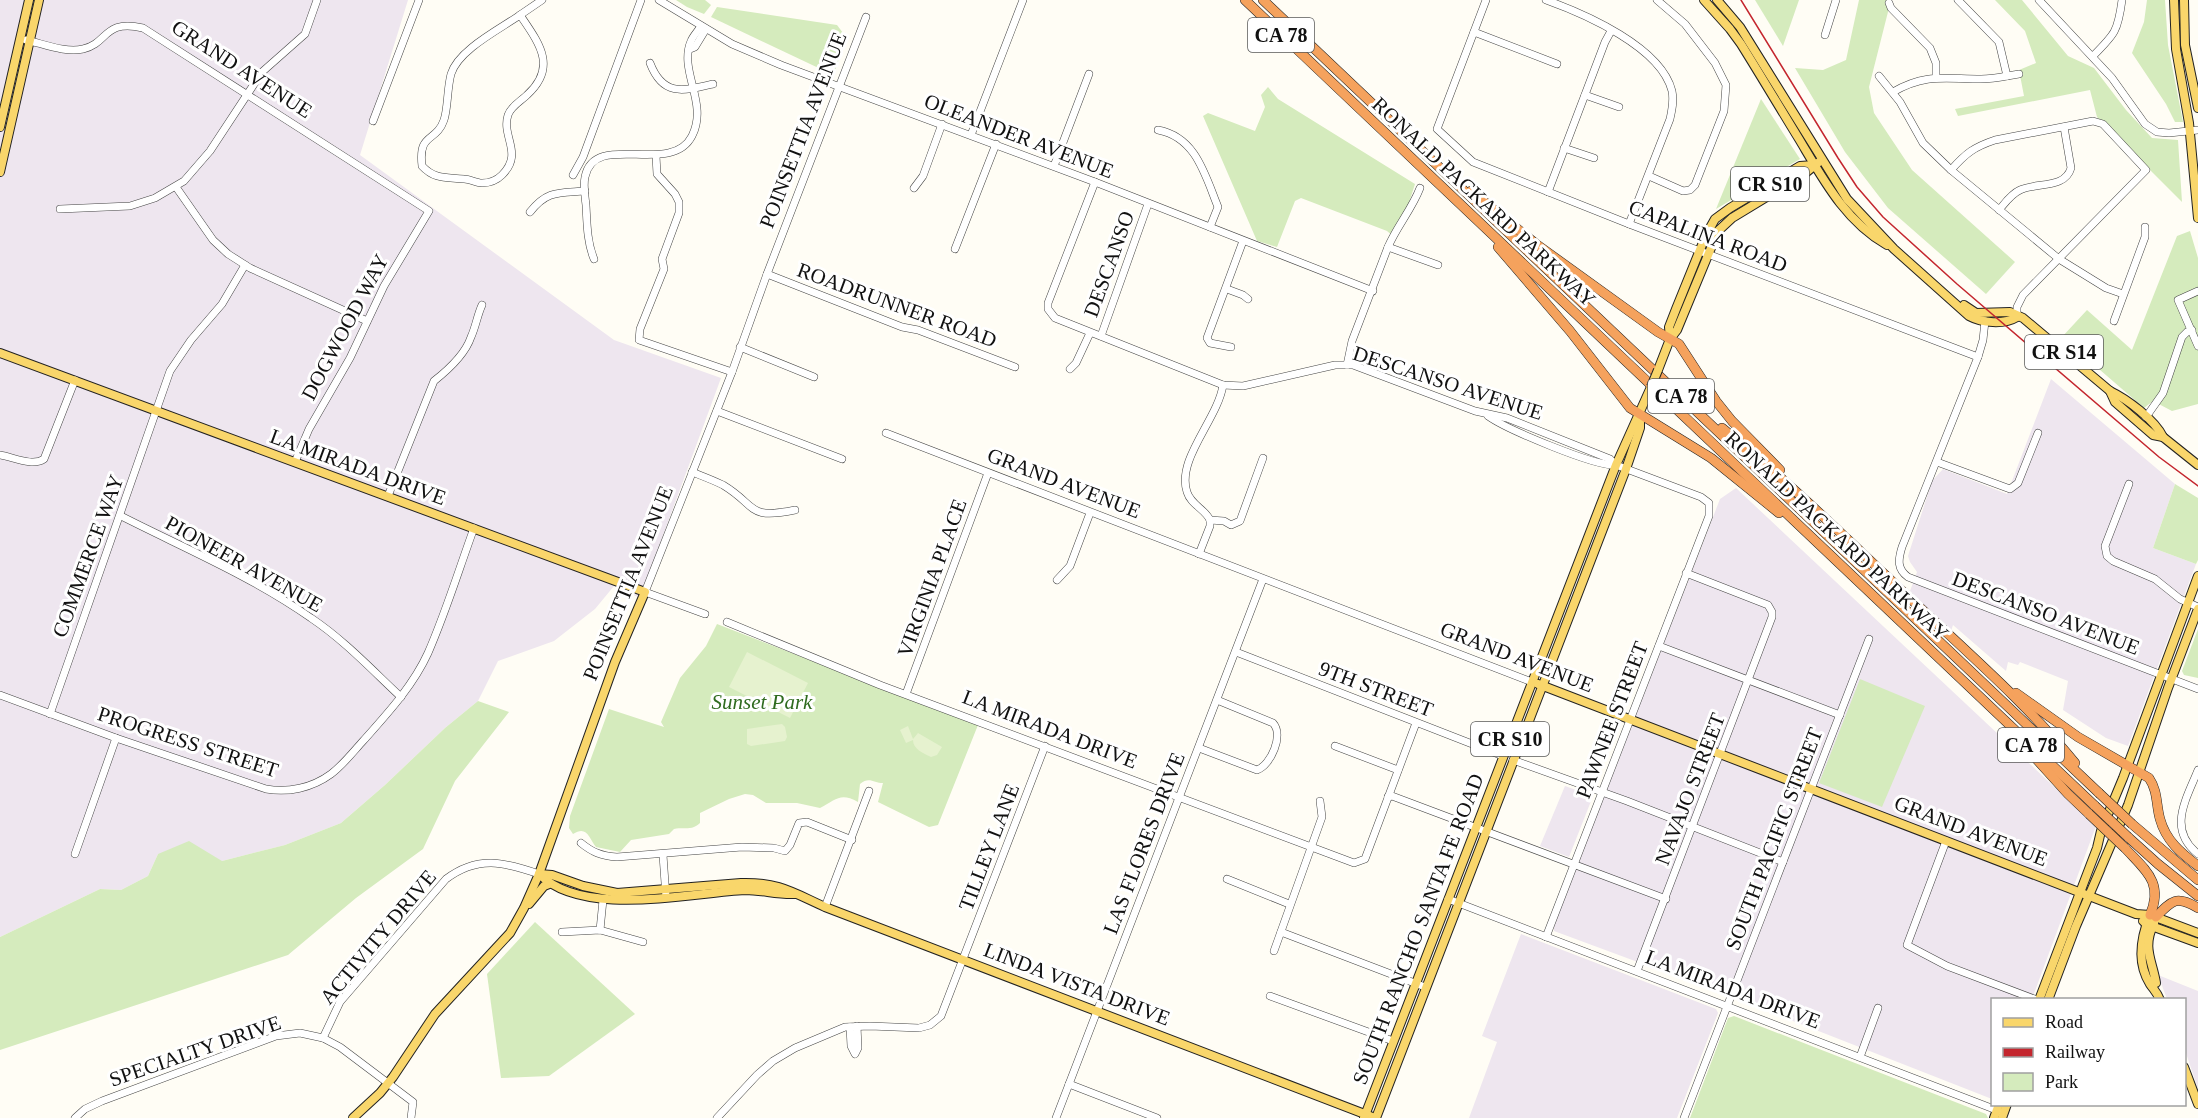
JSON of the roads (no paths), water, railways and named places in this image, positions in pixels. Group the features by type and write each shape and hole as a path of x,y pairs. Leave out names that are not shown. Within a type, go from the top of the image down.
{"highway":[{"name":"RONALD PACKARD PARKWAY","path":"1245,0 2095,806 2158,864 2198,896"},
{"name":"RONALD PACKARD PARKWAY","path":"1263,0 2099,793 2198,880"},
{"path":"1417,147 1536,244 1679,344 1716,401 1732,421 1768,457 1813,508"},
{"path":"1488,230 1495,244 1570,331 1630,408 1711,458 1830,554"},
{"path":"1668,384 1757,456 1986,669 2052,736 2099,793"},
{"path":"1986,669 2052,720 2149,778 2168,838 2176,849 2198,866"},
{"path":"1967,684 2068,794 2150,875 2156,900 2151,921"},
{"path":"2151,921 2177,899 2198,908"}],"main road":[{"path":"0,172 25,40 29,0"},
{"path":"0,127 39,0"},
{"name":"CR S14","path":"1704,0 1730,29 1766,77"},
{"name":"CR S14","path":"1717,0 1740,27 1766,77 1818,163 1859,214 1894,249 1946,294 1970,310 1976,313 2010,312 2030,322 2110,391 2122,396 2159,428 2163,437"},
{"path":"2174,0 2177,55 2194,130 2198,218"},
{"path":"2184,0 2185,45 2198,108"},
{"name":"CR S10","path":"1640,415 1670,339 1669,327 1703,252 1718,231 1732,218 1803,175 1818,163"},
{"name":"CR S14","path":"1946,294 1950,301 1969,316 1985,321 2011,320 2017,317"},
{"name":"LA MIRADA DRIVE","path":"0,353 645,592"},
{"name":"CR S14","path":"2110,391 2119,406 2153,435 2163,437 2198,465"},
{"path":"2119,406 2127,407 2142,420 2146,417"},
{"name":"SOUTH RANCHO SANTA FE ROAD","path":"1365,1116 1616,465 1634,422 1640,415"},
{"name":"SOUTH RANCHO SANTA FE ROAD","path":"1376,1118 1626,469 1640,428 1640,415"},
{"path":"2038,998 2198,576"},
{"name":"POINSETTIA AVENUE","path":"352,1118 387,1084 435,1014 494,953 510,933 524,908 539,874 615,662 645,592"},
{"path":"2048,998 2111,847 2198,608"},
{"path":"1557,618 1560,621 1561,636"},
{"name":"GRAND AVENUE","path":"1532,682 2080,892 2136,914 2198,943"},
{"path":"539,874 549,884 603,900 758,882 786,888 825,907 964,960"},
{"path":"539,874 552,875 605,891 666,893"},
{"path":"524,908 544,886 549,884"},
{"path":"2151,921 2141,941 2142,962 2149,983 2157,991"},
{"name":"GRAND AVENUE","path":"2151,921 2198,933"},
{"name":"LINDA VISTA DRIVE","path":"964,960 1365,1116 1376,1118"},
{"path":"2186,1072 2198,1104"}],"street":[{"path":"60,209 130,206 155,198 176,187 206,157 262,72 304,34 317,0"},
{"path":"373,121 418,0"},
{"path":"520,15 540,46 544,59 543,72 537,86 508,114 513,153 508,168 500,177 483,183 430,174 422,166 422,148 427,138 436,132 445,118 446,96 455,66 470,50 520,15 542,0"},
{"path":"573,175 585,150 641,0"},
{"name":"OLEANDER AVENUE","path":"659,0 732,44 781,65 1054,166 1372,291"},
{"path":"971,135 1023,0"},
{"path":"1486,0 1474,32 1557,64"},
{"path":"1546,0 1581,13 1643,52 1665,75 1672,92 1673,107 1670,119 1629,224"},
{"path":"1648,176 1683,191 1690,190 1695,185 1726,101 1726,86 1715,63 1685,24 1657,0"},
{"path":"1825,34 1836,0"},
{"path":"1958,0 1999,42 2007,76"},
{"path":"2039,0 2112,78 2145,124 2157,132 2194,130"},
{"path":"2046,6 2052,0"},
{"path":"2093,56 2115,32 2119,23 2122,0"},
{"path":"1888,3 1930,48 1936,63 1936,78"},
{"name":"POINSETTIA AVENUE","path":"645,592 732,372 767,274 866,17"},
{"name":"GRAND AVENUE","path":"25,40 62,48 83,49 116,27 124,25 143,28 429,211"},
{"path":"594,259 589,247 585,191 585,177 589,166 602,157 614,154 656,156 676,151 690,139 698,117 688,60 690,44 703,27"},
{"path":"1548,192 1611,31"},
{"name":"CAPALINA ROAD","path":"1474,32 1437,129 1473,162 1978,357"},
{"path":"650,63 654,74 666,87 681,91 713,84"},
{"path":"1054,166 1089,74"},
{"path":"1893,92 1914,81 1936,78 1983,79 2019,74"},
{"path":"1879,76 1893,92 1923,143 1951,170 2059,259 2106,288 2123,294"},
{"path":"1585,95 1619,107"},
{"path":"1951,170 1966,153 1979,146 2094,121 2103,124 2146,170 2023,295 2018,302 2017,317"},
{"path":"915,188 923,176 942,124"},
{"path":"1999,210 2010,197 2021,189 2060,181 2069,174 2071,168 2064,127"},
{"path":"1158,130 1174,134 1195,154 1218,207 1210,227"},
{"path":"955,249 996,144"},
{"path":"1564,148 1594,158"},
{"path":"656,156 657,174 675,194 679,202 679,213 662,259 664,269 640,329 639,340 732,372"},
{"name":"DESCANSO AVENUE","path":"1095,182 1047,303 1048,309 1055,318 1223,385 1243,386 1335,365 1347,365 1486,414 1507,418 1610,459 1616,465 1705,499 1710,506 1709,516"},
{"path":"176,187 213,240 228,254 245,265 367,321"},
{"path":"1347,365 1352,341 1388,247 1413,206 1420,188"},
{"path":"530,212 539,201 549,195 585,191"},
{"name":"DESCANSO","path":"1101,336 1148,204"},
{"name":"DOGWOOD WAY","path":"295,462 309,429 350,358 384,286 429,211"},
{"path":"2114,321 2145,237 2145,227"},
{"path":"1231,347 1210,343 1207,338 1243,241"},
{"path":"1388,247 1438,265"},
{"name":"COMMERCE WAY","path":"50,714 170,371 191,340 222,304 245,265"},
{"name":"ROADRUNNER ROAD","path":"767,274 902,327 918,330 1015,367"},
{"path":"1227,289 1248,299"},
{"path":"2198,291 2178,300 2198,346"},
{"path":"388,495 434,381 448,370 467,345 482,305"},
{"path":"1985,321 1978,357 1937,462 2007,488 2016,486 2038,433"},
{"path":"2146,417 2163,393 2182,337 2192,330"},
{"path":"1070,369 1076,363 1090,333"},
{"path":"740,347 814,377"},
{"path":"0,455 33,463 44,459 75,380"},
{"path":"1199,554 1210,526 1210,520 1190,500 1184,483 1185,470 1213,417 1223,385"},
{"path":"717,411 842,459"},
{"name":"GRAND AVENUE","path":"886,433 1532,682"},
{"path":"1210,520 1236,524 1241,518 1263,458"},
{"name":"DESCANSO AVENUE","path":"1937,462 1900,555 1900,569 1908,577 2198,689"},
{"path":"692,472 721,484 747,506 762,513 772,515 795,510"},
{"name":"VIRGINIA PLACE","path":"906,694 988,473"},
{"path":"2129,484 2105,546 2106,556 2155,579 2167,590 2198,608"},
{"path":"1056,580 1070,566 1090,513"},
{"name":"PIONEER AVENUE","path":"121,516 295,606 332,633 401,697"},
{"name":"PAWNEE STREET","path":"1546,937 1709,516"},
{"name":"PROGRESS STREET","path":"0,695 116,738 267,789 289,790 305,787 331,774 343,763 401,697 428,653 474,528"},
{"name":"NAVAJO STREET","path":"1637,971 1666,900 1773,612 1767,605 1686,573"},
{"name":"LAS FLORES DRIVE","path":"1056,1118 1263,579"},
{"name":"LA MIRADA DRIVE","path":"645,592 705,614"},
{"name":"LA MIRADA DRIVE","path":"727,622 906,694 1354,863 1365,859 1388,797"},
{"name":"SOUTH PACIFIC STREET","path":"1684,1118 1869,639"},
{"path":"1659,646 1840,715"},
{"name":"9TH STREET","path":"1236,652 1503,756"},
{"path":"1199,748 1257,770 1266,765 1272,753 1278,735 1273,723 1217,699"},
{"path":"1416,723 1388,797 1392,796 1666,900"},
{"path":"75,854 116,738"},
{"name":"TILLEY LANE","path":"964,960 1045,746"},
{"path":"1335,746 1398,770"},
{"path":"1514,760 1783,862"},
{"path":"2198,770 2181,820 2183,837 2198,854"},
{"path":"825,907 869,791"},
{"path":"1274,951 1322,817 1320,801"},
{"path":"580,843 592,852 604,856 663,855 742,847 774,848 785,851 799,823 807,822 852,840"},
{"path":"1946,841 1907,945 1947,966 2035,998"},
{"path":"663,855 666,893"},
{"name":"ACTIVITY DRIVE","path":"323,1038 340,1002 446,879 464,867 495,863 508,864 539,874"},
{"path":"1227,879 1289,904"},
{"name":"LA MIRADA DRIVE","path":"1448,899 2001,1111"},
{"path":"600,930 603,900"},
{"path":"562,932 600,930 644,942"},
{"path":"1281,932 1425,987"},
{"name":"LINDA VISTA DRIVE","path":"717,1118 757,1075 773,1061 795,1048 853,1026 911,1028 930,1025 942,1016 964,960"},
{"path":"1270,996 1393,1041"},
{"path":"1860,1057 1878,1008"},
{"name":"SPECIALTY DRIVE","path":"75,1118 85,1109 102,1101 276,1036 300,1033 323,1038 340,1047 413,1102 411,1118"},
{"path":"1069,1084 1157,1118"}],"railway":[{"path":"1741,0 1838,158 1857,187 1883,217 1957,284 2159,457 2198,486"}],"park label":[{"name":"Sunset Park","path":"762,702"}]}
